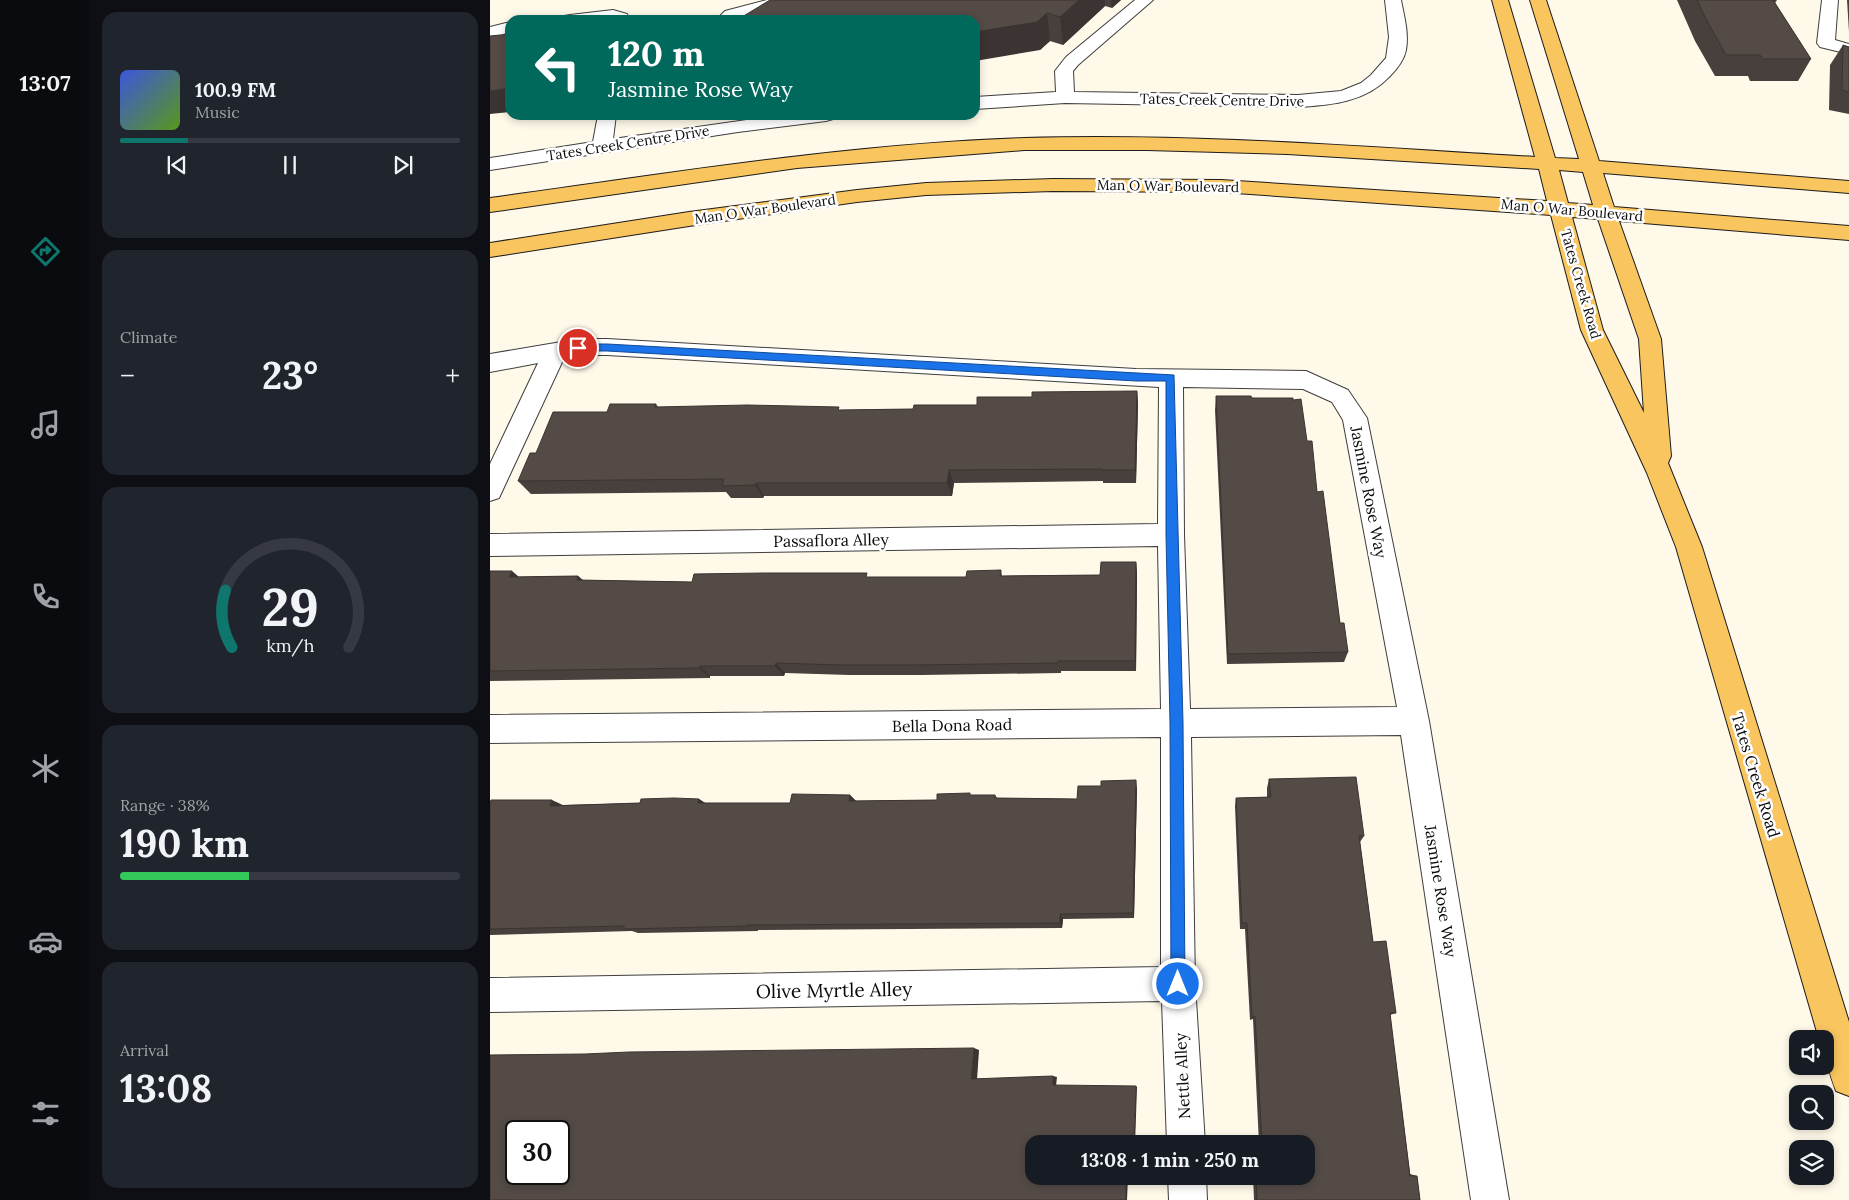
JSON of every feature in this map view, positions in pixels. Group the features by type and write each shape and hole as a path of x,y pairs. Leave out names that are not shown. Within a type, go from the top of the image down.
{"main road":[{"name":"Tates Creek Road","path":"1500,0 1548,163 1592,330 1660,473 1689,547 1798,916 1849,1078"},
{"name":"Tates Creek Road","path":"1538,0 1606,213 1650,339 1660,473"},
{"path":"490,204 867,154 1024,144 1147,144 1286,148 1592,166 1849,188"},
{"name":"Man O War Boulevard","path":"490,250 837,199 945,189 1063,185 1220,186 1486,203 1849,233"}],"street":[{"path":"731,15 786,0"},
{"path":"1064,97 1064,71 1072,61 1145,0"},
{"name":"Tates Creek Centre Drive","path":"980,104 1064,97 1331,100 1352,94 1377,81 1395,60 1398,44 1393,0"},
{"path":"1830,0 1826,43 1849,49"},
{"path":"490,38 491,34 500,28 505,28"},
{"path":"602,147 605,120"},
{"name":"Tates Creek Centre Drive","path":"490,164 602,147 702,123 748,120"},
{"name":"Jasmine Rose Way","path":"490,363 578,348 607,347 1136,378 1306,380 1340,396 1355,418 1414,721 1490,1200"},
{"path":"490,491 556,352"},
{"name":"Nettle Alley","path":"1171,378 1171,535 1176,723 1178,984 1186,1135"},
{"name":"Passaflora Alley","path":"490,545 1171,535"},
{"name":"Bella Dona Road","path":"490,729 1414,721"},
{"name":"Olive Myrtle Alley","path":"490,995 1178,984"},
{"path":"1187,1185 1188,1200"}],"building":[{"path":"770,0 1079,0 1060,17 1047,13 1037,22 980,31 980,15 745,15"},
{"path":"1697,0 1773,0 1811,59 1763,59 1760,55 1726,55"},
{"path":"505,34 505,89 490,91 490,36"},
{"path":"1843,45 1849,47 1849,92 1842,90"},
{"path":"1137,391 1135,470 949,470 947,483 756,483 755,485 722,486 724,479 518,481 530,453 536,453 553,412 607,412 610,404 656,404 655,407 747,405 839,407 838,410 913,409 914,405 977,405 977,397 1032,397 1032,392"},
{"path":"1216,396 1301,399 1307,441 1312,441 1317,492 1323,491 1340,623 1344,623 1348,652 1228,654"},
{"path":"1101,562 1136,562 1135,661 916,665 776,663 775,666 490,671 490,571 512,571 509,577 578,576 577,580 692,582 694,574 867,573 866,577 966,577 967,571 1001,570 1000,576 1100,575"},
{"path":"1356,777 1364,836 1359,836 1373,942 1386,941 1396,1013 1390,1013 1410,1176 1417,1176 1420,1200 1257,1200 1256,1185 1315,1185 1315,1135 1262,1135 1255,1016 1252,1017 1247,923 1242,923 1236,798 1271,797 1269,779"},
{"path":"1136,780 1133,913 1060,914 1060,923 747,925 624,929 624,926 490,929 491,800 552,800 550,806 640,803 641,799 674,798 699,799 698,803 790,803 792,794 850,795 849,801 937,800 937,794 970,793 970,795 995,795 995,798 1077,799 1078,786 1101,786 1101,781"},
{"path":"974,1048 971,1079 1053,1076 1053,1085 1136,1086 1134,1135 1025,1135 1025,1185 1126,1185 1126,1200 490,1200 490,1055"}],"route":[{"path":"578,348 607,347 1136,378 1171,378 1171,535 1176,723 1178,984"}]}
